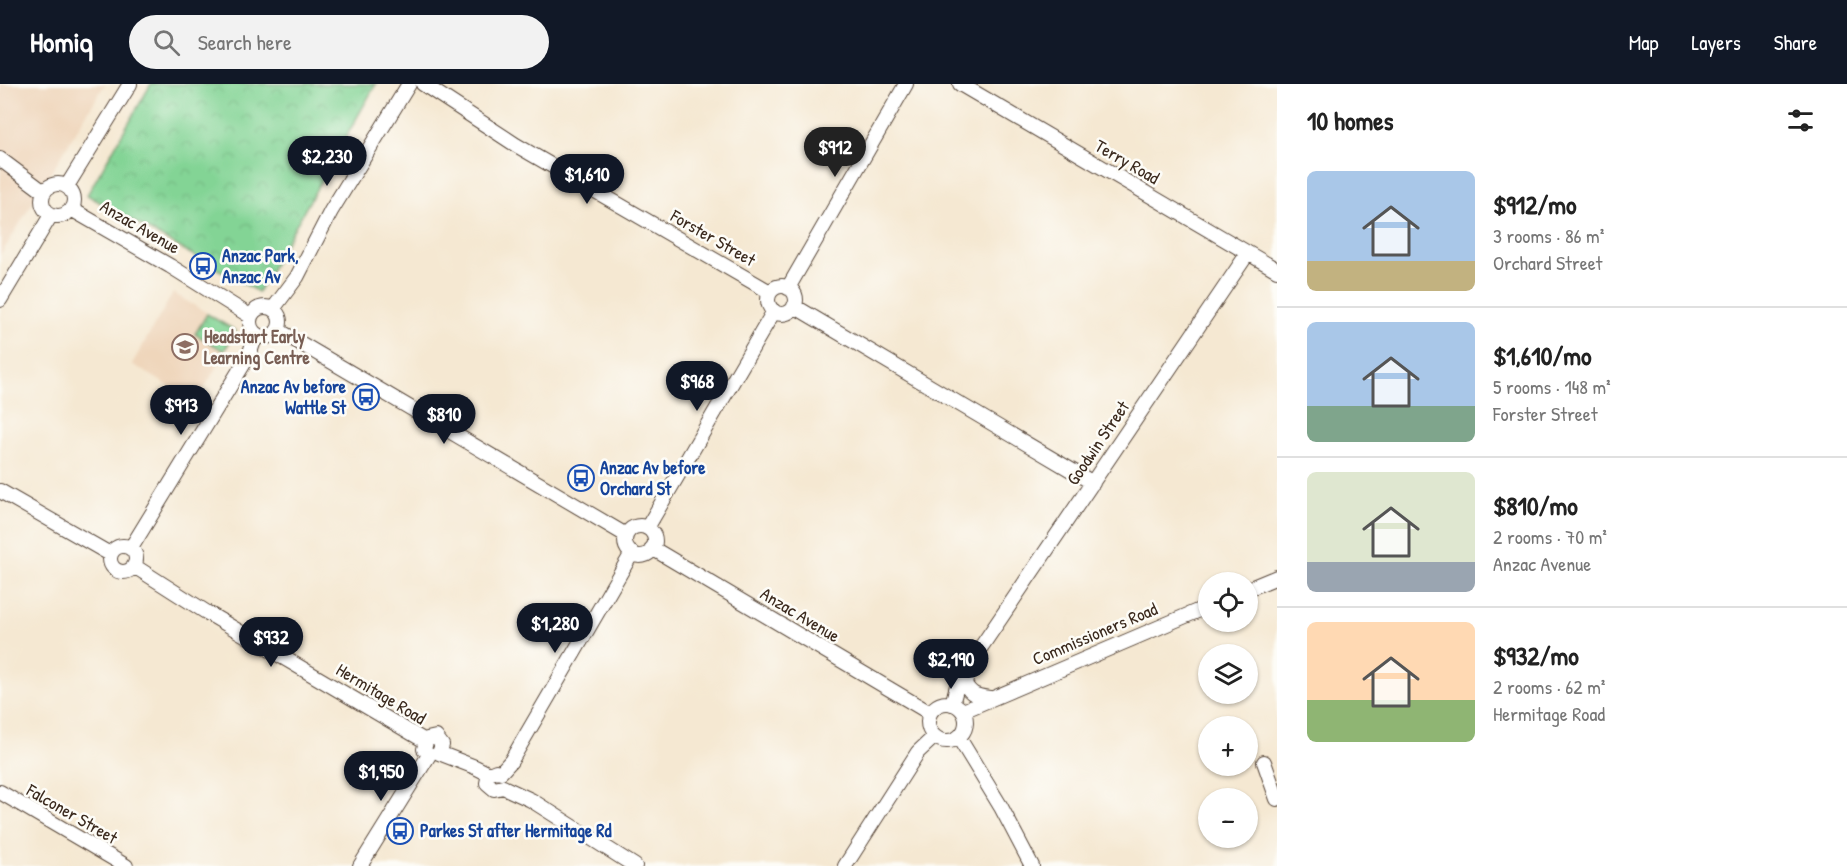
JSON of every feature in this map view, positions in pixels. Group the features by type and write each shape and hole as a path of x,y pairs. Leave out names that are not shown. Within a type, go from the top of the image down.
{"street":[{"path":"67,186 130,84"},
{"path":"273,309 297,277 331,211 409,84"},
{"name":"Forster Street","path":"423,84 516,146 770,292"},
{"path":"788,288 906,84"},
{"name":"Terry Road","path":"960,84 1277,270"},
{"path":"0,159 44,192"},
{"path":"57,184 67,186 74,200 71,209 61,216 46,212 42,202 44,192 57,184"},
{"name":"Anzac Avenue","path":"71,209 170,266 250,316"},
{"path":"0,300 51,214"},
{"name":"Goodwin Street","path":"957,707 960,675 1248,253"},
{"path":"777,286 788,288 795,296 794,306 785,313 774,311 768,301 770,292 777,286"},
{"path":"794,306 1093,483"},
{"path":"262,307 273,309 280,318 278,330 270,337 256,335 249,324 250,316 262,307"},
{"path":"647,528 774,311"},
{"path":"278,330 626,535"},
{"path":"131,548 249,355 256,335"},
{"path":"0,491 110,554"},
{"path":"633,528 647,528 653,535 654,544 641,556 632,553 626,547 626,535 633,528"},
{"path":"110,554 119,546 131,548"},
{"path":"110,554 112,566 117,571 125,572 134,566 136,559 131,548"},
{"name":"Anzac Avenue","path":"652,548 930,713"},
{"path":"632,553 511,761 495,773 505,779 503,787 531,800 635,866"},
{"name":"Hermitage Road","path":"134,566 431,750 495,773"},
{"path":"1258,585 1277,577"},
{"name":"Commissioners Road","path":"957,707 990,698 1198,611"},
{"name":"Goodwin Street","path":"977,653 968,671 965,684 975,696 990,698"},
{"path":"939,704 957,707 966,725 959,738 946,742 934,737 927,722 930,713 939,704"},
{"path":"845,866 918,752 934,737"},
{"path":"959,738 1001,807 1032,866"},
{"path":"360,866 431,750"},
{"path":"1264,762 1277,799"},
{"name":"Falconer Street","path":"0,792 126,866"}],"shaded area":[{"path":"0,84 105,84 0,256"},
{"name":"Headstart Early Learning Centre","path":"173,293 238,331 196,402 132,364"}],"green space":[{"path":"151,84 376,84 258,292 87,195"},
{"path":"207,314 236,331 224,351 195,334"}],"place":[{"name":"Anzac Park, Anzac Av","path":"203,266"},
{"name":"Headstart Early Learning Centre","path":"185,347"},
{"name":"Anzac Av before Wattle St","path":"366,397"},
{"name":"Anzac Av before Orchard St","path":"581,478"},
{"name":"Parkes St after Hermitage Rd","path":"400,831"}]}
